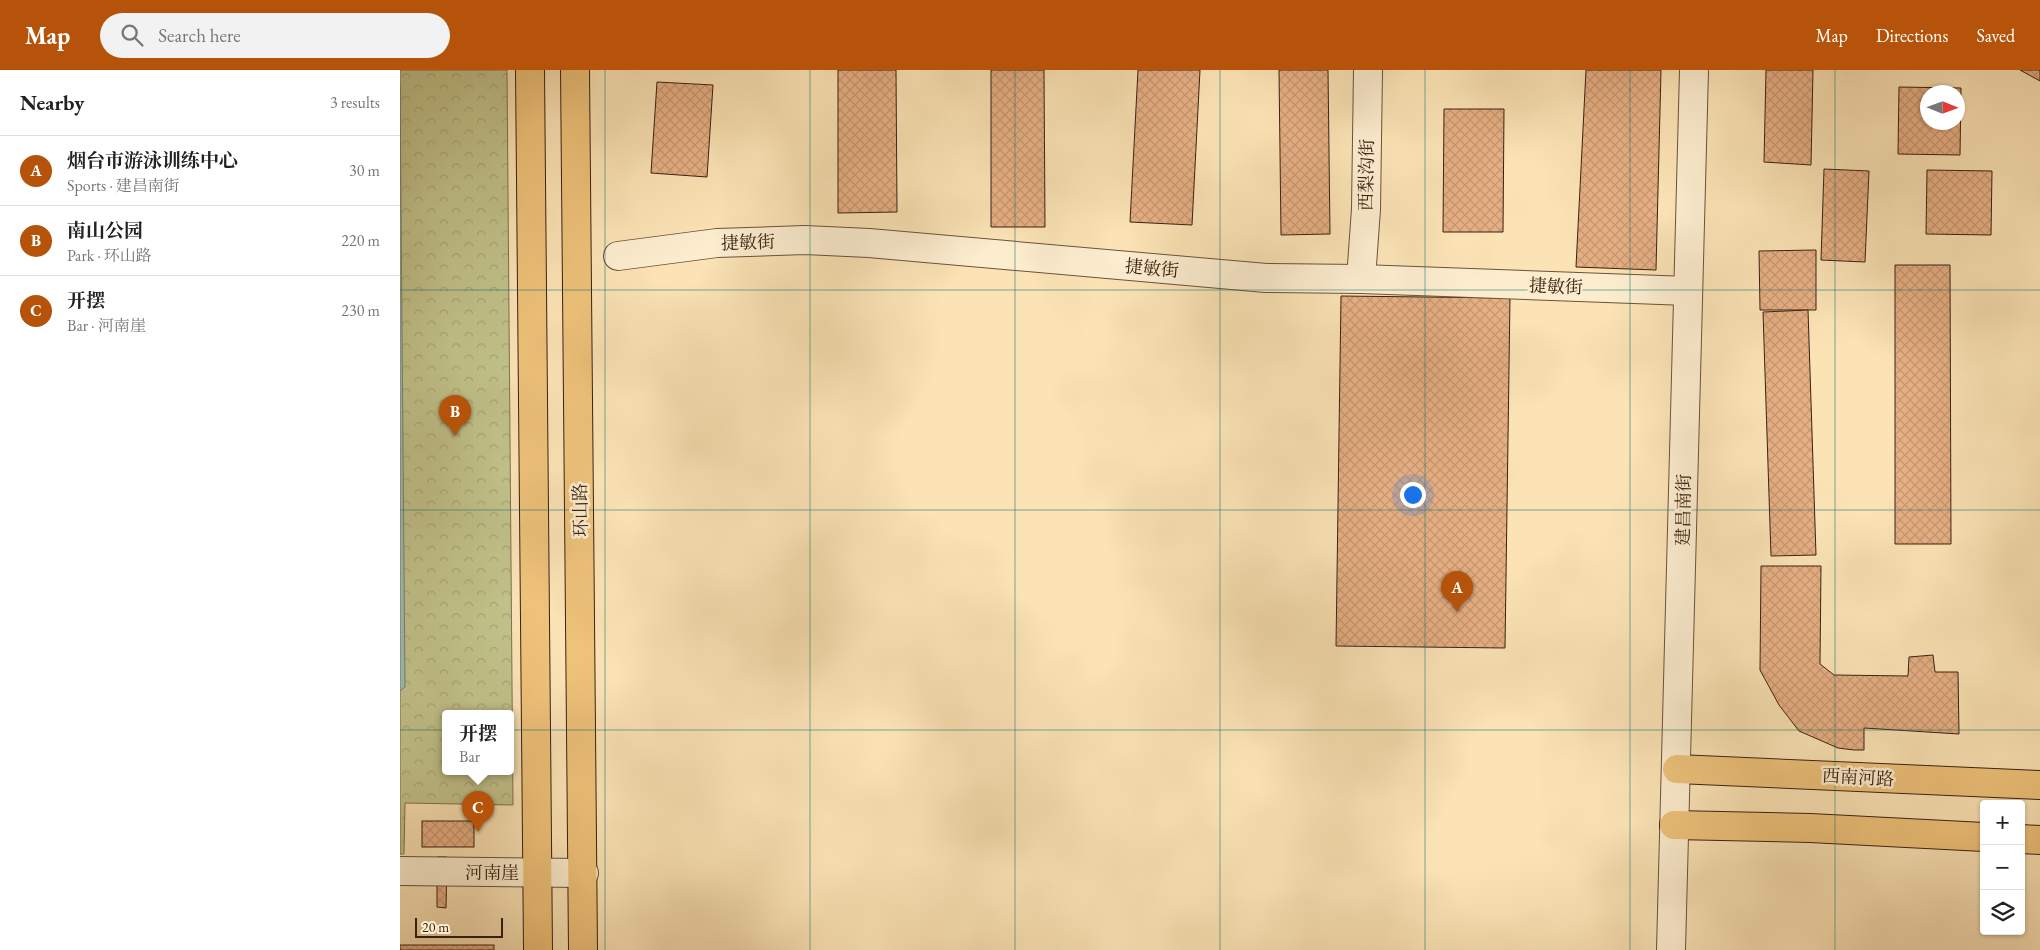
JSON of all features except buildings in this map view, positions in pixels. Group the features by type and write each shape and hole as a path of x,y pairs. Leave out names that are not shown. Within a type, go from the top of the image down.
{"main road":[{"path":"530,70 538,950"},
{"name":"环山路","path":"575,70 584,873 583,950"},
{"name":"西南河路","path":"1677,769 2040,785"},
{"path":"1674,825 1810,828 1980,837"},
{"path":"2025,839 2040,840"}],"street":[{"name":"西梨沟街","path":"1361,279 1366,209 1368,70"},
{"name":"建昌南街","path":"1670,950 1677,769 1694,70"},
{"name":"捷敏街","path":"618,256 717,243 805,240 868,243 1266,278 1361,279 1688,291"},
{"name":"河南崖","path":"400,871 584,873"}],"green space":[{"path":"400,70 507,70 512,710 442,710 442,775 513,775 513,805 405,803 404,854 400,854"}],"shaded area":[{"path":"400,86 405,687 400,691"}],"place":[{"name":"南山公园","path":"455,436"},
{"name":"烟台市游泳训练中心","path":"1457,612"},
{"name":"开摆","path":"478,832"}]}
